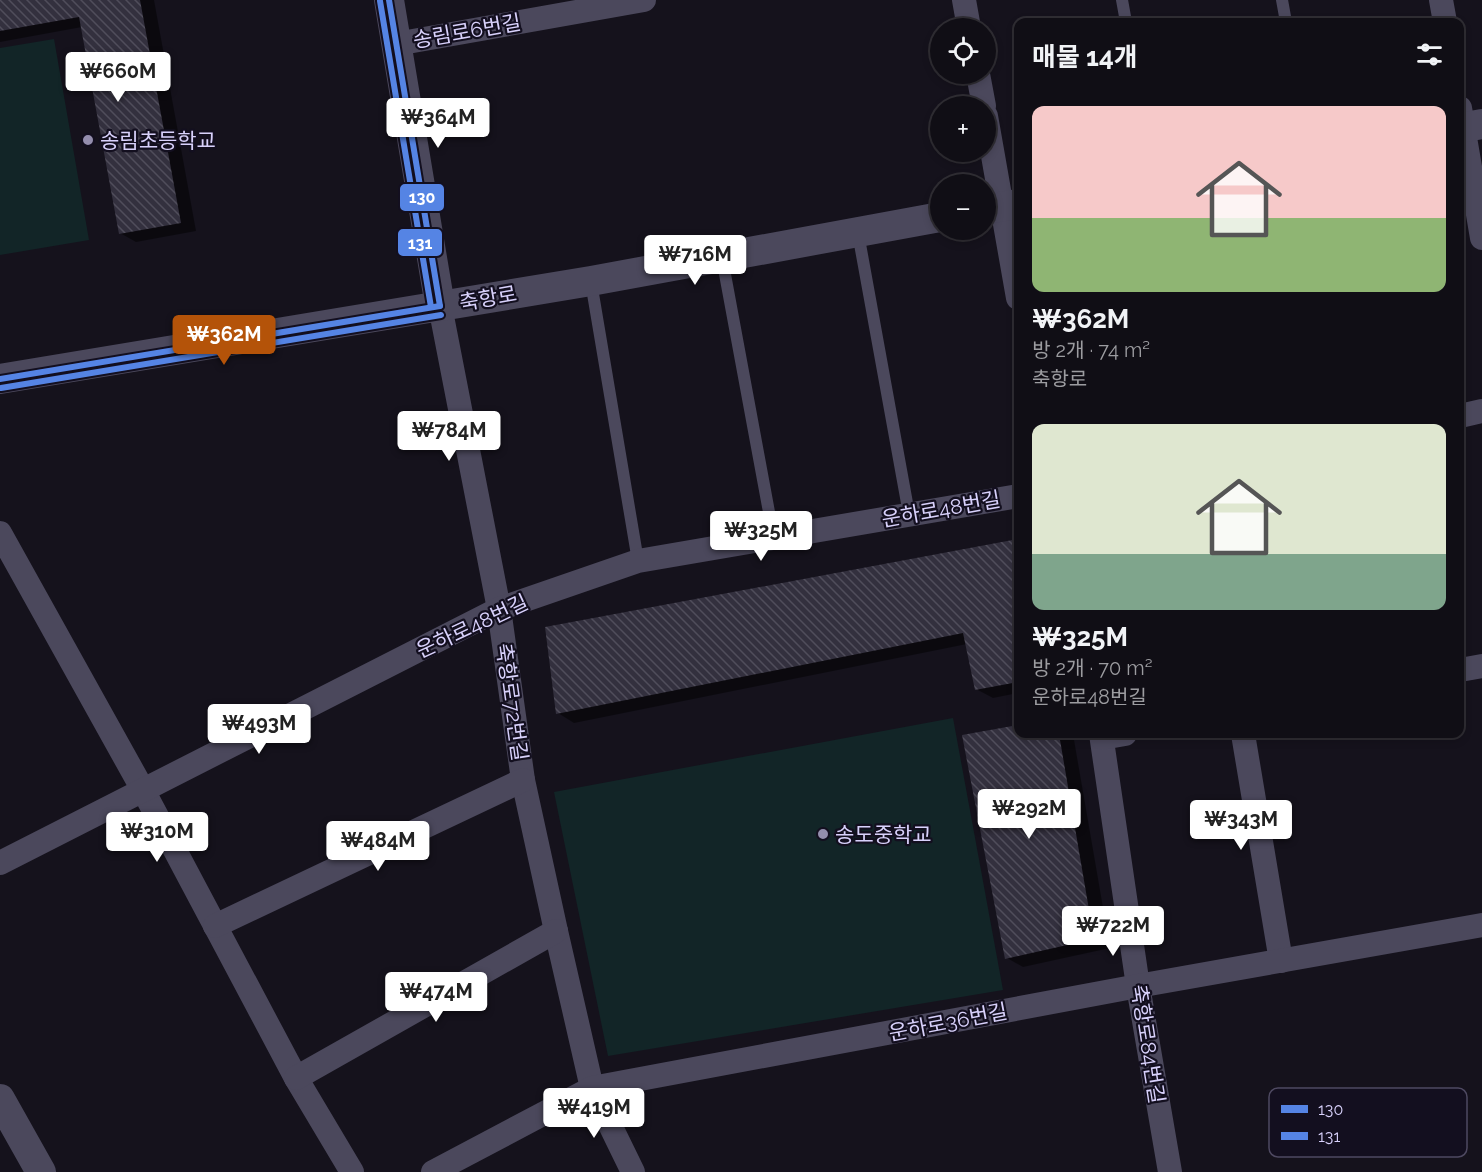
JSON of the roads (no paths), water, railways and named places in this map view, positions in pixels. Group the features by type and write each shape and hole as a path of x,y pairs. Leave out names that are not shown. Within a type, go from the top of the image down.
{"street":[{"path":"389,0 440,306"},
{"name":"송림로6번길","path":"396,44 644,0"},
{"path":"964,0 967,18"},
{"path":"1441,0 1444,18"},
{"path":"1466,122 1482,238"},
{"path":"994,162 1014,275"},
{"name":"축항로","path":"0,379 591,281 930,219"},
{"name":"축항로72번길","path":"440,306 498,609 523,780 556,931 592,1088 633,1172"},
{"path":"1464,415 1482,411"},
{"name":"운하로48번길","path":"0,863 498,609 638,561 1014,497"},
{"path":"0,532 143,790 296,1078 352,1172"},
{"path":"1464,669 1482,666"},
{"name":"축항로84번길","path":"1101,738 1138,986 1170,1172"},
{"path":"1244,738 1281,961"},
{"name":"축항로72번길","path":"214,926 523,780"},
{"name":"운하로36번길","path":"433,1172 592,1088 1138,986 1482,925"},
{"path":"296,1078 556,931"},
{"path":"0,1099 40,1172"}],"lane":[{"path":"1122,0 1125,18"},
{"path":"1282,0 1285,18"},
{"path":"858,232 909,514"},
{"path":"722,256 774,539"},
{"path":"591,281 638,561"}],"place":[{"name":"송림초등학교","path":"88,140"},
{"name":"송도중학교","path":"823,834"}]}
